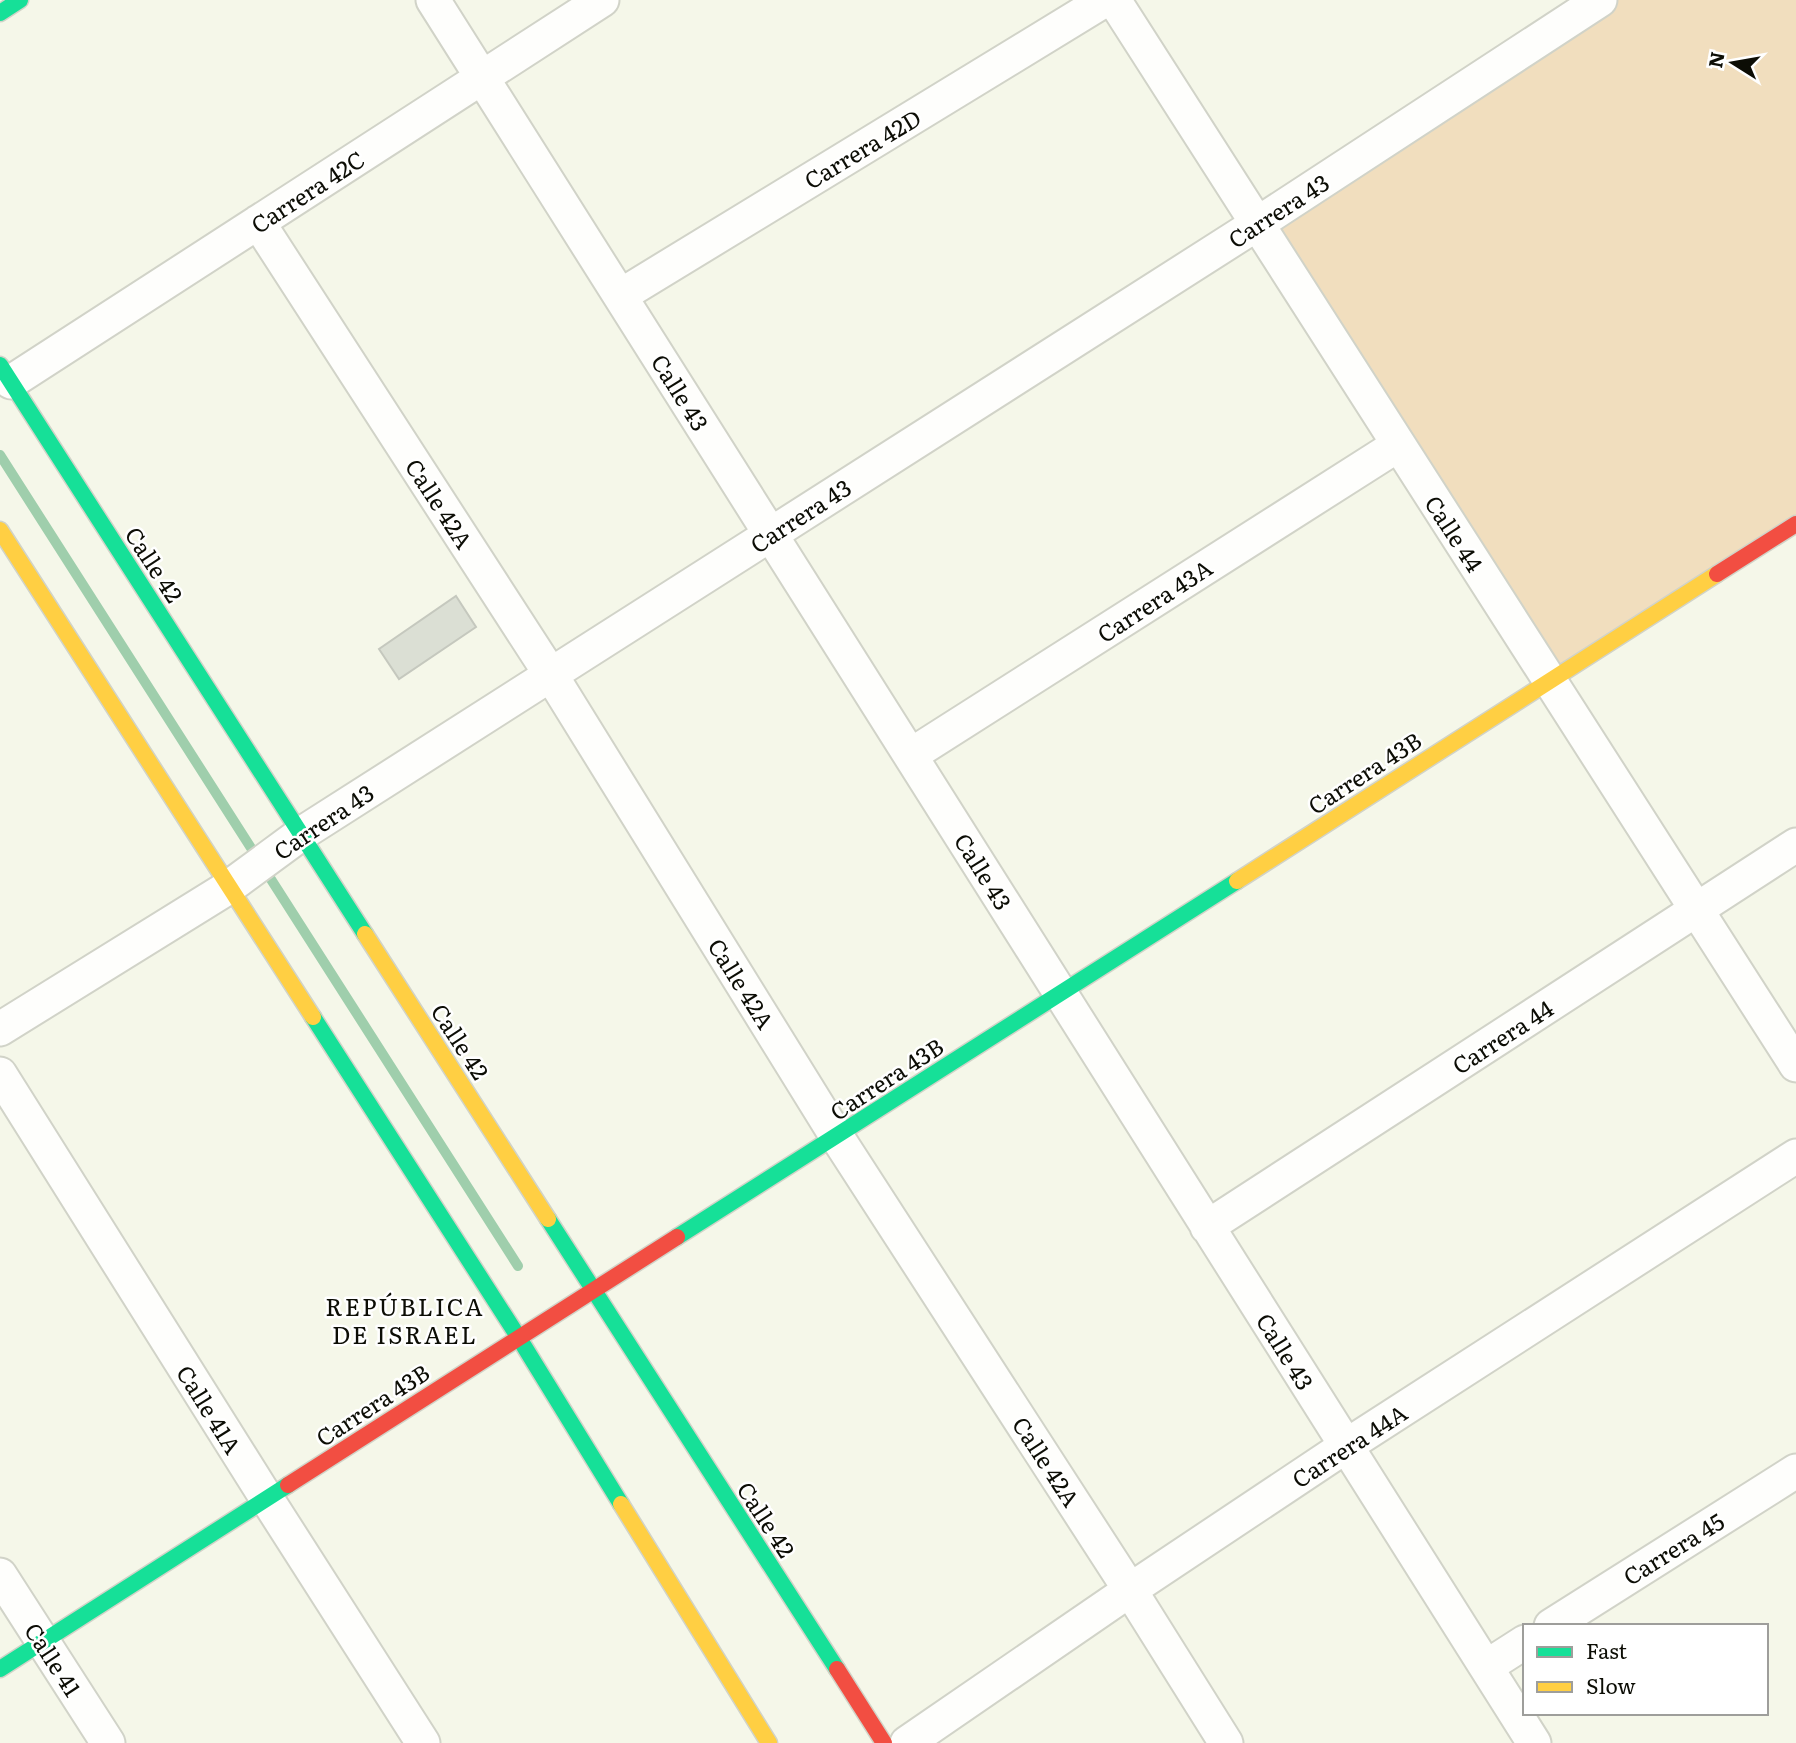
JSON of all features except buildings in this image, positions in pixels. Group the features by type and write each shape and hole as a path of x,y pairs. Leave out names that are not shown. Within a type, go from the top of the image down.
{"street":[{"path":"0,13 20,0"},
{"name":"Calle 43","path":"433,0 1534,1743"},
{"name":"Carrera 42C","path":"6,374 258,222 602,0"},
{"name":"Carrera 42D","path":"620,296 1105,0"},
{"name":"Calle 44","path":"1114,0 1796,1065"},
{"name":"Carrera 43","path":"0,1029 235,882 294,839 1257,224 1600,0"},
{"name":"Calle 42A","path":"258,222 551,675 837,1137 1226,1743"},
{"name":"Calle 42","path":"6,374 294,839 595,1291 884,1743"},
{"name":"Carrera 43A","path":"911,755 1398,444"},
{"name":"Carrera 43B","path":"0,1669 1796,524"},
{"path":"0,530 235,882 769,1743"},
{"name":"Carrera 44","path":"1208,1227 1796,845"},
{"name":"Calle 41A","path":"0,1074 423,1743"},
{"name":"Carrera 44A","path":"907,1743 1346,1446 1796,1156"},
{"name":"Carrera 45","path":"1554,1624 1796,1471"},
{"name":"Calle 41","path":"0,1575 107,1743"},
{"path":"1486,1667 1523,1643"}],"shaded area":[{"path":"1600,0 1796,0 1796,524 1550,681 1257,224"}],"waterway":[{"path":"0,455 518,1266"}],"traffic: fast":[{"path":"0,13 20,0"},
{"path":"0,365 365,934"},
{"path":"677,1237 1237,881"},
{"path":"313,1017 519,1338 621,1504"},
{"path":"548,1219 837,1669"},
{"path":"0,1669 288,1485"}],"traffic: slow":[{"path":"0,530 313,1017"},
{"path":"1237,881 1717,574"},
{"path":"365,934 548,1219"},
{"path":"621,1504 769,1743"}],"traffic: jam":[{"path":"1717,574 1796,524"},
{"path":"288,1485 677,1237"},
{"path":"837,1669 884,1743"}],"district":[{"name":"REPÚBLICA DE ISRAEL","path":"405,1319"}]}
